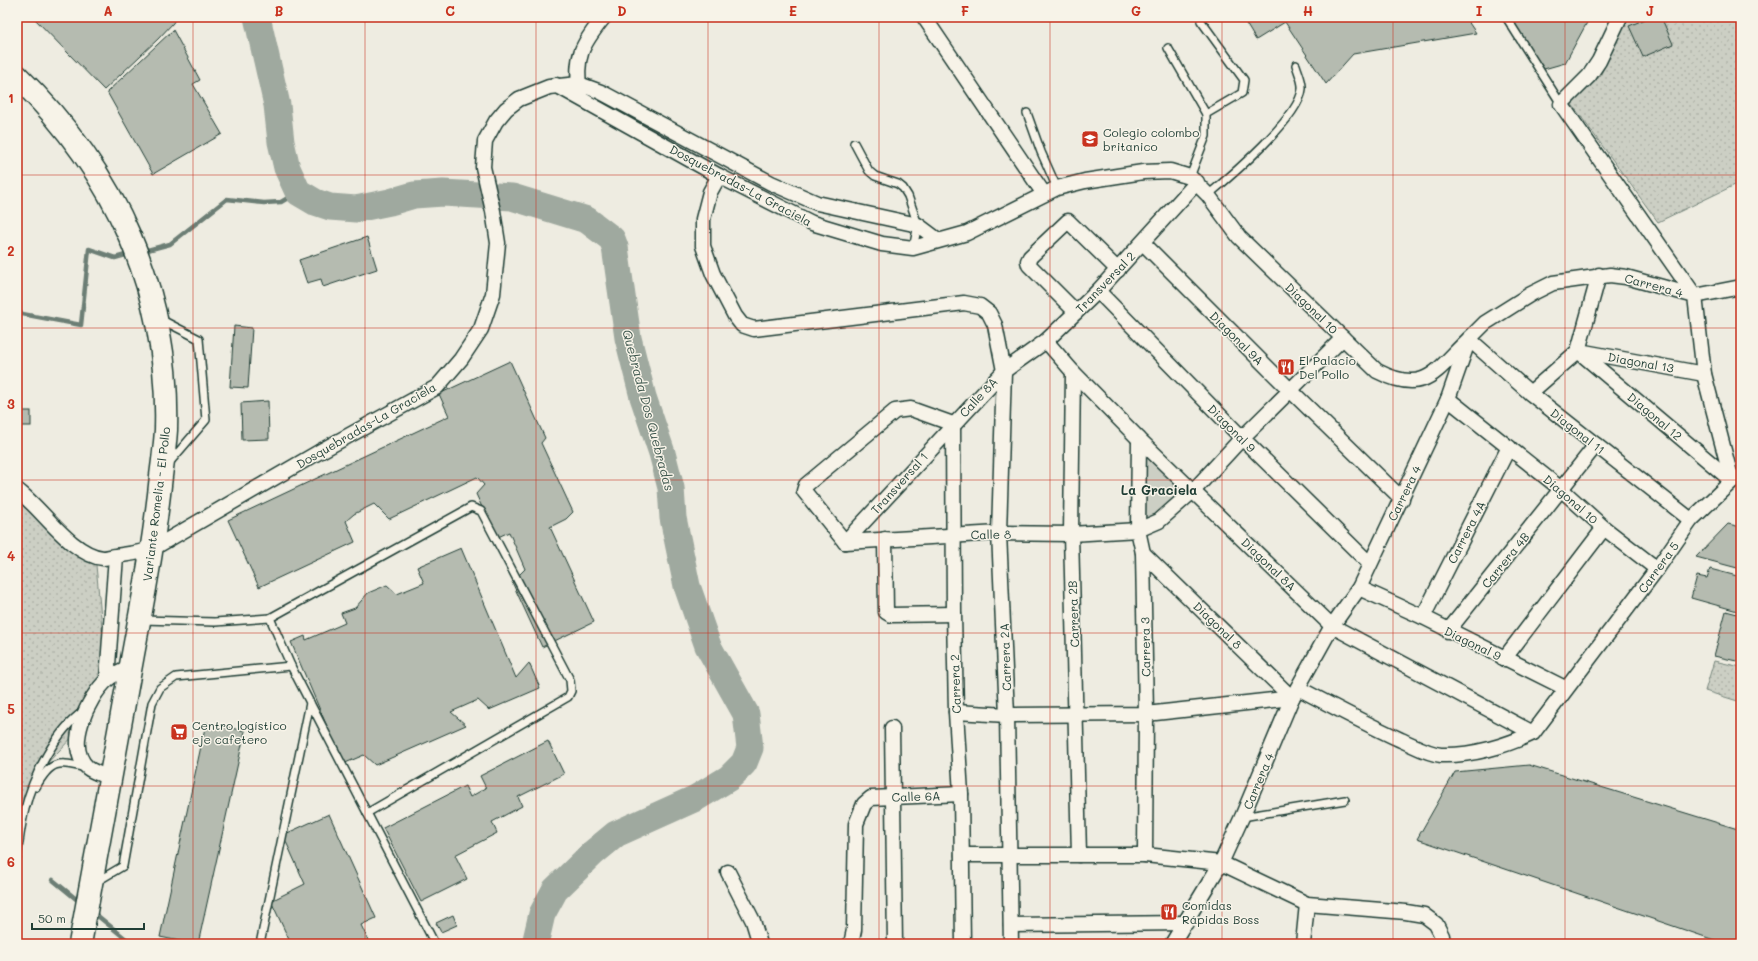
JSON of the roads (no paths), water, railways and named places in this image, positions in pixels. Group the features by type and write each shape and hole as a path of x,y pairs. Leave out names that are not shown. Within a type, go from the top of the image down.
{"highway":[{"name":"Variante Romelia - El Pollo","path":"17,76 63,125 85,156 124,224 142,264 157,317 166,399 166,432 152,549 80,944"}],"street":[{"path":"580,90 579,56 583,46 604,17"},
{"path":"924,17 1044,194"},
{"path":"1620,17 1599,61 1589,76 1561,104 1695,296 1704,374 1737,478"},
{"name":"Dosquebradas-La Graciela","path":"17,490 27,497 66,538 81,549 104,558 137,554 152,549 319,452 437,387 461,359 481,329 493,294 498,243 493,211 483,167 485,141 496,121 506,109 519,99 556,85 580,90 601,92 771,183 818,203 918,225 938,240"},
{"name":"Dosquebradas-La Graciela","path":"580,90 719,176 812,223 882,244 913,248 967,232 1057,188 1143,172 1170,171 1193,179"},
{"name":"Carrera 2A","path":"719,176 710,192 703,219 703,246 727,303 742,325 754,329 958,304 980,306 989,313 995,325 1004,371 999,533 1007,715 1008,855 1011,944"},
{"name":"Diagonal 10","path":"1193,179 1208,195 1239,237 1377,371 1393,379 1413,382 1426,379 1468,339"},
{"name":"Transversal 2","path":"1004,371 1046,341 1098,291 1143,243 1193,179"},
{"path":"1076,312 1029,265 1028,261 1030,257 1068,221 1071,222 1118,270"},
{"name":"Diagonal 9A","path":"1143,243 1290,390 1402,499"},
{"path":"1530,393 1578,351 1599,275"},
{"name":"Carrera 4","path":"1172,944 1221,863 1295,693 1332,626 1359,588 1369,563 1402,499 1448,399 1468,339 1485,323 1553,283 1599,275 1626,277 1695,296"},
{"path":"1695,296 1741,287"},
{"name":"Diagonal 9","path":"1098,291 1242,438 1369,563"},
{"name":"Calle 8","path":"845,542 999,533 1071,534 1138,530 1159,521 1194,490 1242,438 1343,338"},
{"name":"Diagonal 11","path":"1468,339 1530,393 1691,520"},
{"name":"Diagonal 8A","path":"1046,341 1073,372 1139,439 1194,490 1332,626 1533,733"},
{"name":"Diagonal 13","path":"1578,351 1704,374"},
{"name":"Diagonal 12","path":"1578,351 1737,478"},
{"name":"Calle 8A","path":"953,424 1004,371"},
{"name":"Carrera 2B","path":"1073,372 1071,534 1077,714 1079,855"},
{"name":"Diagonal 10","path":"1448,399 1561,489 1604,528 1657,569"},
{"path":"845,542 804,491 806,485 895,411 911,409 953,424"},
{"name":"Carrera 2","path":"953,424 952,535 956,712 961,794 963,944"},
{"name":"Transversal 1","path":"845,542 953,424"},
{"name":"Carrera 3","path":"1139,439 1138,530 1143,553 1146,714 1145,855"},
{"name":"Carrera 4B","path":"1448,631 1596,445"},
{"name":"Carrera 4A","path":"1423,618 1509,447"},
{"name":"Carrera 5","path":"1533,733 1565,688 1657,569 1691,520 1737,478"},
{"path":"1504,659 1604,528"},
{"path":"885,539 886,612 891,615 954,614"},
{"name":"Diagonal 8","path":"1143,553 1295,693 1418,748 1440,755 1489,748 1515,741 1533,733"},
{"path":"110,778 88,768 80,758 77,746 79,730 88,709 107,679 116,556"},
{"name":"Diagonal 9","path":"1359,588 1565,688"},
{"path":"107,679 131,666"},
{"path":"956,712 1007,715 1146,714 1295,693"},
{"path":"892,728 895,944"},
{"name":"Calle 6A","path":"851,944 854,930 856,824 864,804 871,798 961,794"},
{"path":"962,855 1145,855 1221,863 1307,904 1406,912 1424,915 1436,924 1442,936 1443,944"},
{"path":"728,872 753,921 760,944"},
{"path":"1304,944 1307,904"},
{"path":"1011,925 1186,923"}],"lane":[{"path":"1506,17 1561,104"},
{"path":"1201,21 1244,80 1242,93 1206,114"},
{"path":"1168,48 1206,114 1206,136 1193,179"},
{"path":"1208,195 1257,153 1296,107 1302,88 1296,65"},
{"path":"1027,113 1041,152 1057,188"},
{"path":"854,143 869,171 875,176 898,184 903,188 908,196 918,225 913,248"},
{"path":"157,317 198,339 206,420 162,470"},
{"path":"139,620 215,622 270,618 472,507 481,510 570,680 571,692 568,697 367,813"},
{"path":"270,618 291,666 435,944"},
{"path":"88,902 123,866 152,703 160,688 176,677 291,666"},
{"path":"260,944 310,703"},
{"path":"17,857 25,808 36,775 52,748 73,718 88,709"},
{"path":"25,808 42,777 53,765 64,763 88,768"},
{"path":"1242,817 1345,800"}],"waterway":[{"name":"Quebrada Dos Quebradas","path":"257,17 277,105 281,142 287,168 298,192 315,202 330,207 356,209 414,195 443,193 512,197 587,220 612,239 615,247 628,338 643,397 662,453 671,488 673,518 687,586 708,646 746,714 750,748 744,763 729,778 696,798 616,834 593,853 555,890 542,914 535,944"},
{"path":"140,252 170,244 227,199 264,203 281,202 298,192"},
{"path":"17,313 81,325 89,249 115,258 129,254"},
{"path":"53,880 81,903"},
{"path":"93,912 132,944"}],"place":[{"name":"Colegio colombo britanico","path":"1090,139"},
{"name":"El Palacio Del Pollo","path":"1286,367"},
{"name":"Centro logístico eje cafetero","path":"179,732"},
{"name":"Comidas Rápidas Boss","path":"1169,912"}],"district":[{"name":"La Graciela","path":"1159,489"}]}
